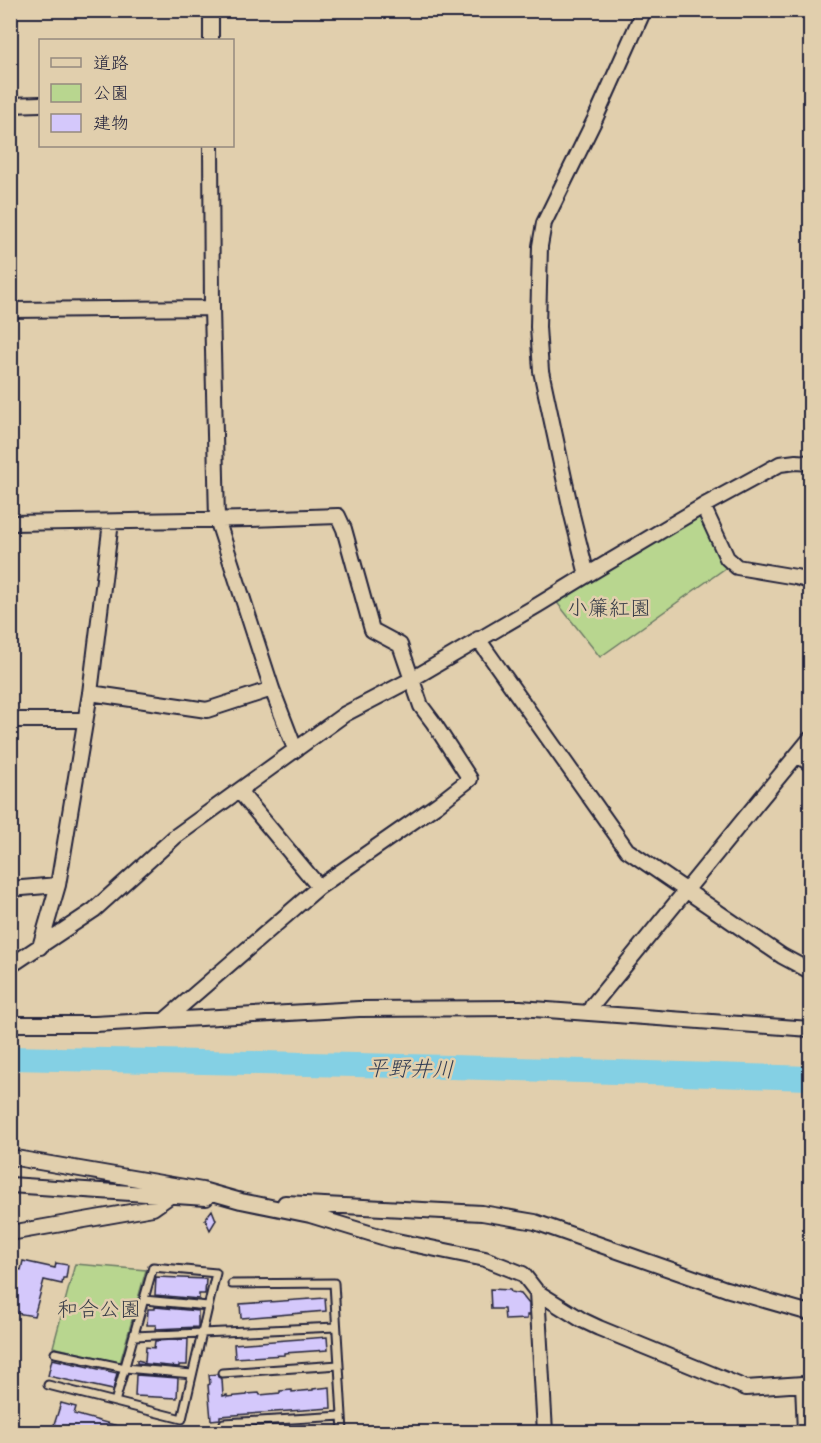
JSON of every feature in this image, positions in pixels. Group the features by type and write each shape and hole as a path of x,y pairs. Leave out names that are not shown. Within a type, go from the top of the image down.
{"street":[{"path":"211,10 211,39"},
{"path":"587,574 541,372 538,327 540,246 544,223 596,117 644,10"},
{"path":"10,105 39,104"},
{"path":"211,147 217,519 272,688 295,749"},
{"path":"10,310 212,308"},
{"path":"10,966 94,910 176,836 345,714 412,679 703,506 780,464 810,463"},
{"path":"703,506 727,558 737,567 810,581"},
{"path":"10,523 338,516 344,529 372,630 400,645 421,706 470,779 319,887 165,1020"},
{"path":"40,947 58,885 90,693 111,522"},
{"path":"478,639 627,850 782,956 810,971"},
{"path":"90,693 207,710 272,688"},
{"path":"10,720 85,720"},
{"path":"590,1013 592,1006 810,739"},
{"path":"798,754 810,764"},
{"path":"239,791 319,887"},
{"path":"10,888 58,885"},
{"path":"10,1024 95,1024 359,1009 520,1008 810,1029"},
{"path":"10,1157 202,1190 310,1215 392,1240 485,1259 524,1274 537,1292 582,1320 746,1388 803,1384 805,1432"},
{"path":"10,1185 242,1201 482,1213 535,1222 726,1289 810,1313"},
{"path":"10,1233 153,1208 171,1196"},
{"path":"537,1292 545,1432"}],"lane":[{"path":"48,1385 115,1402 182,1419 216,1272 153,1267 115,1402"},
{"path":"232,1284 334,1283 343,1432"},
{"path":"144,1300 208,1305"},
{"path":"134,1336 336,1327"},
{"path":"55,1353 125,1368 192,1374"},
{"path":"222,1374 339,1365"},
{"path":"224,1423 342,1416"}],"green space":[{"name":"小簾紅園","path":"700,512 727,567 600,657 555,600"},
{"name":"和合公園","path":"75,1264 146,1270 120,1363 53,1347"}],"building":[{"path":"212,1210 216,1220 210,1230 205,1219"},
{"path":"23,1261 55,1268 56,1263 68,1265 66,1278 63,1278 62,1284 44,1280 34,1316 10,1312 10,1300 15,1280 10,1279 10,1268 21,1270"},
{"path":"156,1277 206,1279 205,1294 199,1294 199,1299 155,1295"},
{"path":"490,1289 510,1290 521,1294 529,1304 527,1319 505,1320 504,1309 491,1309"},
{"path":"325,1298 326,1311 241,1318 240,1304"},
{"path":"155,1307 198,1311 198,1327 155,1329 156,1325 147,1325 148,1309 155,1309"},
{"path":"327,1337 328,1350 235,1358 234,1344"},
{"path":"188,1339 187,1365 179,1365 179,1367 137,1363 137,1360 145,1362 146,1347 154,1348 155,1341"},
{"path":"52,1359 117,1373 113,1390 48,1376"},
{"path":"217,1374 222,1379 223,1396 227,1395 227,1397 330,1387 331,1408 220,1416 220,1419 211,1420 209,1375"},
{"path":"136,1375 178,1378 177,1398 135,1396"},
{"path":"61,1403 76,1407 74,1414 129,1429 129,1432 80,1432 54,1425"}],"waterway":[{"name":"平野井川","path":"10,1058 452,1067 810,1078"}]}
